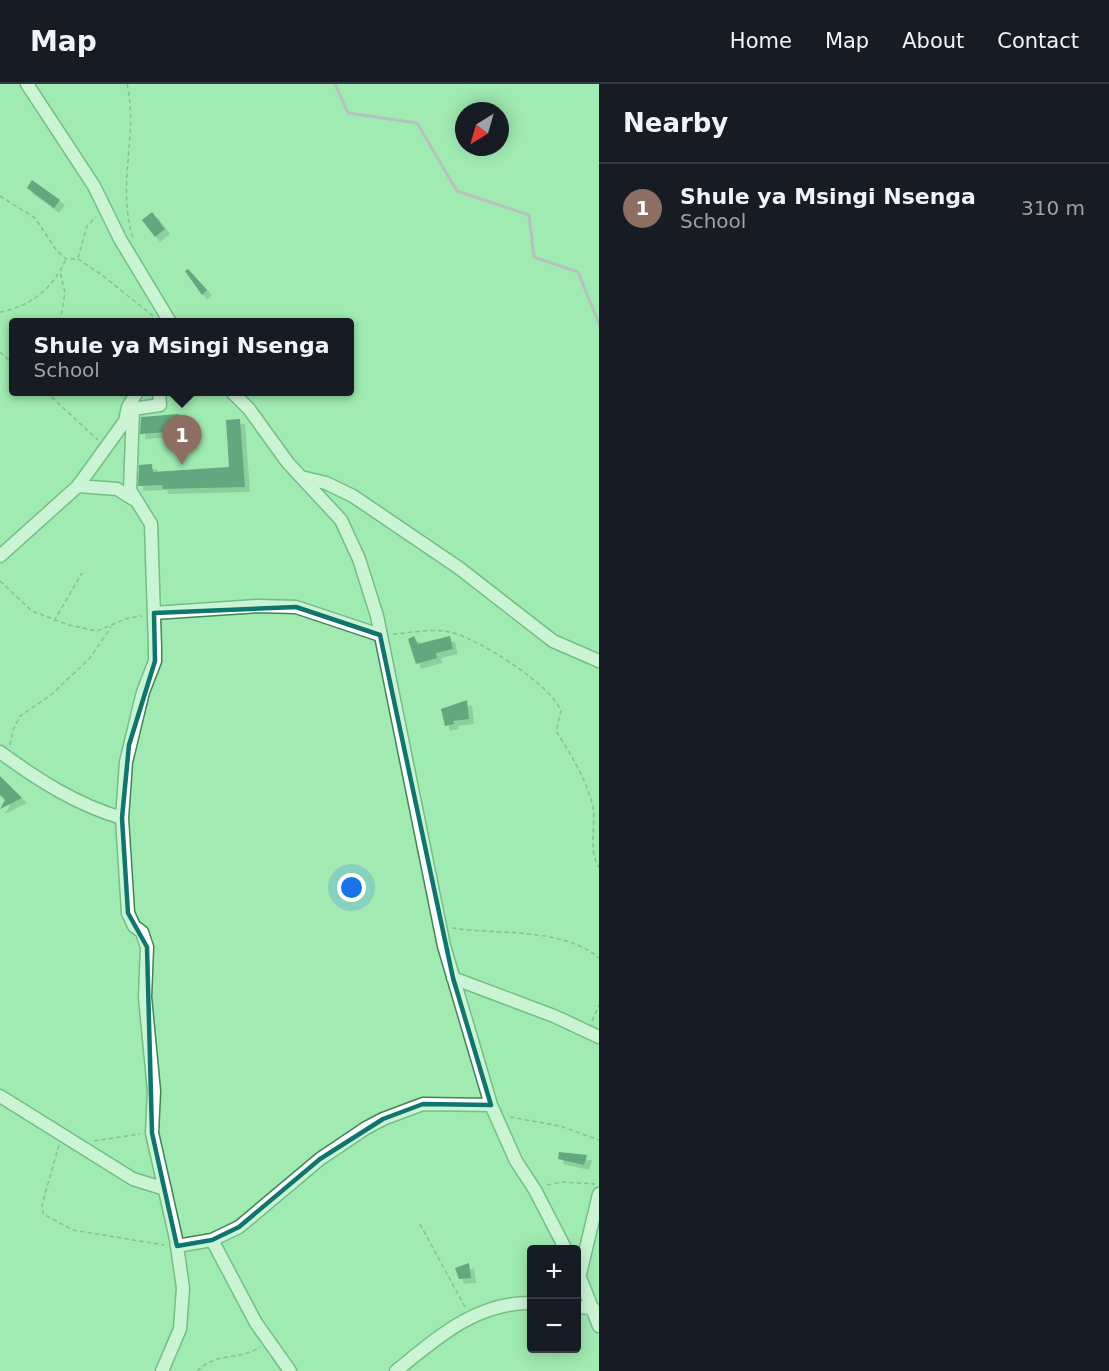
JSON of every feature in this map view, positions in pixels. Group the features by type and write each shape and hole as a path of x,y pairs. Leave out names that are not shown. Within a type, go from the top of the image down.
{"street":[{"path":"27,84 81,164 156,302 167,318"},
{"path":"156,302 156,318"},
{"path":"0,556 78,486 125,421 128,407 134,396"},
{"path":"133,499 129,466 133,409 160,405 159,396"},
{"path":"235,396 301,477 344,525 367,585 380,634 453,978 493,1110 516,1161 535,1190 563,1245"},
{"path":"301,477 326,483 353,496 459,568 554,641 599,661"},
{"path":"78,486 117,489 133,499 151,524 155,661 143,692 129,745 122,818 128,913 134,926 142,932 147,947 145,997 154,1090 152,1133 177,1245 183,1288 176,1344 162,1371"},
{"path":"154,613 258,606 296,607 380,634"},
{"path":"0,752 84,805 122,818"},
{"path":"453,978 554,1016 594,1035"},
{"path":"0,1096 133,1179 165,1189"},
{"path":"177,1245 212,1240 239,1227 320,1159 383,1119 423,1104 493,1110"},
{"path":"581,1260 599,1194"},
{"path":"212,1240 268,1341 290,1371"},
{"path":"581,1278 597,1317"},
{"path":"396,1371 470,1316 510,1305 527,1303"},
{"path":"581,1309 597,1317"}],"path":[{"path":"127,84 130,123 126,199 134,240"},
{"path":"0,196 35,218 57,251 66,259 78,259 118,286 153,318"},
{"path":"78,259 87,226 104,207"},
{"path":"0,312 21,306 37,296 60,271 66,259"},
{"path":"60,271 65,293 61,318"},
{"path":"52,396 105,447"},
{"path":"54,622 82,573"},
{"path":"0,580 32,611 54,622 97,631 128,618 154,613"},
{"path":"12,761 11,738 20,716 44,701 90,658 111,627"},
{"path":"380,634 435,631 456,633 532,678 552,694 561,711 556,730 567,748 592,804 594,846 599,867"},
{"path":"441,927 549,937 577,944 599,958"},
{"path":"594,1035 599,1005"},
{"path":"493,1110 560,1126 599,1140"},
{"path":"79,1144 152,1133"},
{"path":"63,1134 42,1205 43,1214 73,1230 138,1242 177,1245"},
{"path":"535,1190 562,1182 599,1184"},
{"path":"420,1224 470,1316"},
{"path":"197,1371 211,1360 252,1352 268,1341"}],"highlighted area":[{"path":"296,607 380,635 453,978 491,1105 423,1104 383,1119 320,1159 239,1227 212,1240 177,1246 152,1133 147,947 128,913 122,818 129,745 155,661 154,613"}],"building":[{"path":"32,180 60,200 54,208 27,188"},
{"path":"152,212 165,229 155,237 142,220"},
{"path":"188,269 207,290 202,295 185,271"},
{"path":"179,414 181,431 140,434 141,417"},
{"path":"240,419 245,487 163,489 162,485 138,486 139,465 152,464 153,472 229,467 226,420"},
{"path":"414,636 418,644 450,636 453,649 436,653 437,658 416,664 408,639"},
{"path":"467,700 469,719 453,721 454,724 445,726 441,709"},
{"path":"0,776 22,798 0,809 5,800 0,795"},
{"path":"559,1152 587,1155 584,1165 558,1159"},
{"path":"469,1263 471,1278 459,1279 455,1268"}],"waterway":[{"path":"335,84 348,113 417,123 457,191 529,215 534,257 578,272 599,324"}],"place":[{"name":"Shule ya Msingi Nsenga","path":"182,465"}]}
